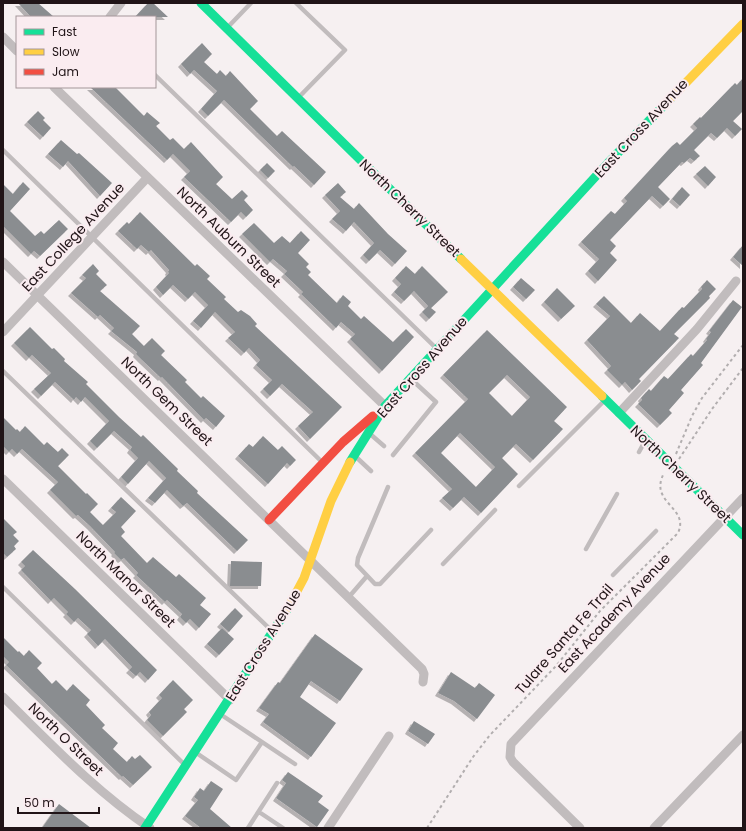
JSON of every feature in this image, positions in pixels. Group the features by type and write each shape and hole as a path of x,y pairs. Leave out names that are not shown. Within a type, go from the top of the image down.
{"street":[{"path":"111,16 121,3"},
{"name":"North Cherry Street","path":"201,3 743,535"},
{"name":"East Cross Avenue","path":"147,827 274,633 297,592 310,562 331,501 354,455 385,406 608,163 743,24"},
{"path":"3,37 16,50"},
{"name":"North Auburn Street","path":"56,88 147,178 385,406"},
{"name":"East College Avenue","path":"3,332 147,178"},
{"name":"North Gem Street","path":"3,262 269,520 310,562 422,669 424,674 423,682"},
{"name":"North Cherry Street","path":"619,413 697,329 736,281"},
{"path":"269,520 343,442 385,406"},
{"name":"North Manor Street","path":"3,479 230,700"},
{"name":"East Academy Avenue","path":"580,828 513,762 509,750 515,739 743,498"},
{"name":"North O Street","path":"3,697 92,784 147,827"},
{"path":"654,828 743,735"},
{"path":"328,828 389,736"}],"lane":[{"path":"227,28 251,3"},
{"path":"296,3 345,50 298,98"},
{"path":"156,76 437,349"},
{"path":"3,150 323,463"},
{"path":"3,371 274,633"},
{"path":"393,455 436,402 410,378"},
{"path":"519,486 605,400"},
{"path":"368,432 384,446"},
{"path":"639,452 646,440"},
{"path":"354,455 371,471"},
{"path":"388,488 358,558 357,565 375,584 380,584 431,530"},
{"path":"586,549 617,494"},
{"path":"443,564 495,510"},
{"path":"613,576 656,531"},
{"path":"348,598 367,576"},
{"path":"3,587 186,766"},
{"path":"220,714 295,764"},
{"path":"195,752 236,780 262,742"},
{"path":"248,828 277,783"},
{"path":"259,812 283,828"}],"path":[{"name":"Tulare Santa Fe Trail","path":"427,828 473,757 490,735 556,666 600,611 678,533 681,521 678,514 663,497 660,482 682,441 692,416 702,398 743,345"},
{"name":"Tulare Santa Fe Trail","path":"670,463 681,458 712,409 743,368"}],"building":[{"path":"18,3 38,3 53,16 30,16"},
{"path":"148,3 153,3 168,17 156,16 136,16"},
{"path":"202,43 212,54 204,62 217,74 220,70 226,76 230,71 258,101 250,109 277,136 282,131 326,172 314,185 294,166 293,167 224,100 208,116 201,109 217,91 194,70 190,74 181,64"},
{"path":"743,78 743,111 733,121 742,129 735,136 727,128 717,138 711,133 694,150 700,156 694,161 690,158 684,163 682,162 658,187 670,199 663,206 652,196 610,240 616,246 610,253 617,260 598,281 588,271 599,259 581,242 611,211 615,214 627,201 624,198 672,146 677,142 680,145 697,128 693,124 700,117 701,118 735,83 737,85"},
{"path":"91,88 116,88 144,116 147,112 160,123 156,126 170,140 173,138 184,149 191,142 223,177 216,184 232,199 242,190 248,196 244,200 253,210 246,217 241,212 231,222 184,177 190,171 173,154 167,160"},
{"path":"38,111 45,118 43,120 51,128 43,137 27,122"},
{"path":"61,140 77,154 79,153 112,183 100,196 68,161 63,167 48,154"},
{"path":"267,163 275,171 268,178 260,170"},
{"path":"705,166 716,177 708,186 696,174"},
{"path":"23,182 30,189 10,211 35,236 41,231 44,234 59,220 68,229 40,256 34,251 31,254 3,226 3,184 13,194"},
{"path":"338,183 346,192 340,197 354,209 359,203 388,234 407,251 395,264 380,250 369,261 363,255 374,243 354,222 346,231 332,219 340,211 325,195"},
{"path":"682,187 690,195 680,206 672,199"},
{"path":"140,212 195,266 197,264 210,276 207,279 226,297 224,299 238,312 241,310 250,316 257,324 255,326 342,407 310,439 298,426 313,412 282,384 270,396 263,389 272,380 256,365 260,360 249,348 244,353 228,338 235,332 215,312 201,328 193,321 208,305 195,292 188,299 173,285 163,295 156,287 169,273 169,270 151,250 149,252 141,245 137,249 118,231 127,222 129,224"},
{"path":"254,223 274,243 282,236 290,243 301,231 310,240 298,253 309,264 306,267 311,272 308,275 337,303 343,295 351,302 348,306 361,319 364,316 393,342 406,329 414,337 382,371 350,339 355,334 341,322 336,328 301,294 303,292 284,274 287,271 273,259 270,262 242,234"},
{"path":"743,245 743,266 733,257"},
{"path":"93,264 99,271 96,274 107,285 100,291 140,326 132,334 144,346 152,338 165,351 161,355 187,380 185,382 201,398 203,396 225,416 216,427 206,418 204,420 162,377 161,378 136,354 137,352 111,331 114,328 100,315 98,317 71,293 86,278 82,275"},
{"path":"406,266 415,274 422,266 448,292 431,308 436,312 429,319 422,312 428,306 414,291 404,301 394,292 401,284 395,278"},
{"path":"521,278 535,290 526,299 513,287"},
{"path":"707,280 716,289 709,296 710,298 674,334 679,338 639,379 641,381 632,390 625,382 622,385 607,370 611,366 587,340 610,316 596,304 604,296 631,323 640,313 660,331 682,307 684,308 702,289 701,287"},
{"path":"557,288 575,306 561,319 544,302"},
{"path":"733,300 742,307 701,363 703,365 681,390 684,393 669,410 672,413 660,425 638,404 642,400 641,398 649,389 651,391 664,376 668,379 691,354 693,356 707,340 706,339 711,332 709,331"},
{"path":"30,327 52,349 54,348 65,359 64,361 88,382 86,384 119,417 141,437 143,435 178,469 177,471 198,491 197,493 248,540 237,551 187,503 183,506 167,490 155,503 148,498 166,478 149,461 128,484 121,477 138,458 130,450 132,447 114,431 97,448 90,441 109,421 85,397 81,402 76,397 74,400 55,382 41,396 34,389 51,373 32,355 29,358 14,343"},
{"path":"487,330 567,407 554,421 563,429 533,460 516,444 502,458 518,474 481,513 464,497 453,508 442,498 452,489 415,453 468,399 443,375","holes":["507,375 530,397 512,416 489,393","460,433 495,467 476,487 441,453"]},
{"path":"3,417 16,430 17,429 20,432 25,426 44,445 47,442 58,452 62,448 69,455 58,466 98,504 90,512 103,525 116,512 111,508 121,497 136,511 121,527 125,532 121,536 147,563 153,557 176,577 179,574 206,598 200,605 211,614 199,628 190,619 186,623 180,617 182,614 167,600 165,602 136,575 138,573 124,558 121,560 90,526 78,515 76,516 50,490 58,482 22,449 17,454 12,449 9,452 3,446"},
{"path":"263,436 278,450 282,446 296,460 290,466 287,463 268,484 238,456 249,444 253,447"},
{"path":"3,518 17,532 13,535 19,541 14,546 16,549 7,557 3,553"},
{"path":"33,550 157,670 148,680 140,672 136,676 129,670 132,667 105,639 98,646 87,634 91,630 78,618 74,622 66,614 68,612 54,598 51,601 21,570 25,566 21,562"},
{"path":"231,561 262,562 261,586 230,586"},
{"path":"235,608 243,616 229,632 220,624"},
{"path":"222,628 234,639 219,655 207,644"},
{"path":"315,634 363,669 340,701 311,681 300,697 336,723 311,757 263,722 269,714 259,708 278,682 280,683"},
{"path":"3,637 24,656 29,650 42,663 37,668 52,684 56,680 67,691 73,684 90,700 86,705 105,725 102,728 118,743 113,749 127,762 132,756 135,759 140,755 152,767 133,785 123,776 122,777 6,665 9,662 3,656"},
{"path":"451,672 475,688 479,683 495,695 477,719 454,701 438,693"},
{"path":"173,680 193,700 184,709 187,712 163,736 147,720 151,715 149,712 162,698 159,695"},
{"path":"414,721 435,734 428,744 408,731"},
{"path":"288,772 323,796 318,802 329,810 317,827 276,798 286,783 282,780"},
{"path":"211,781 223,789 210,809 232,828 201,828 185,816 198,800 194,797 200,788 204,791"},
{"path":"59,804 91,828 42,828"}],"traffic: fast":[{"path":"201,3 461,259"},
{"path":"350,462 385,406 608,163 672,97"},
{"path":"602,396 743,535"},
{"path":"145,828 288,608"}],"traffic: slow":[{"path":"672,97 743,24"},
{"path":"461,259 602,396"},
{"path":"288,608 304,578 331,501 350,462"}],"traffic: jam":[{"path":"269,520 343,442 373,416"}]}
